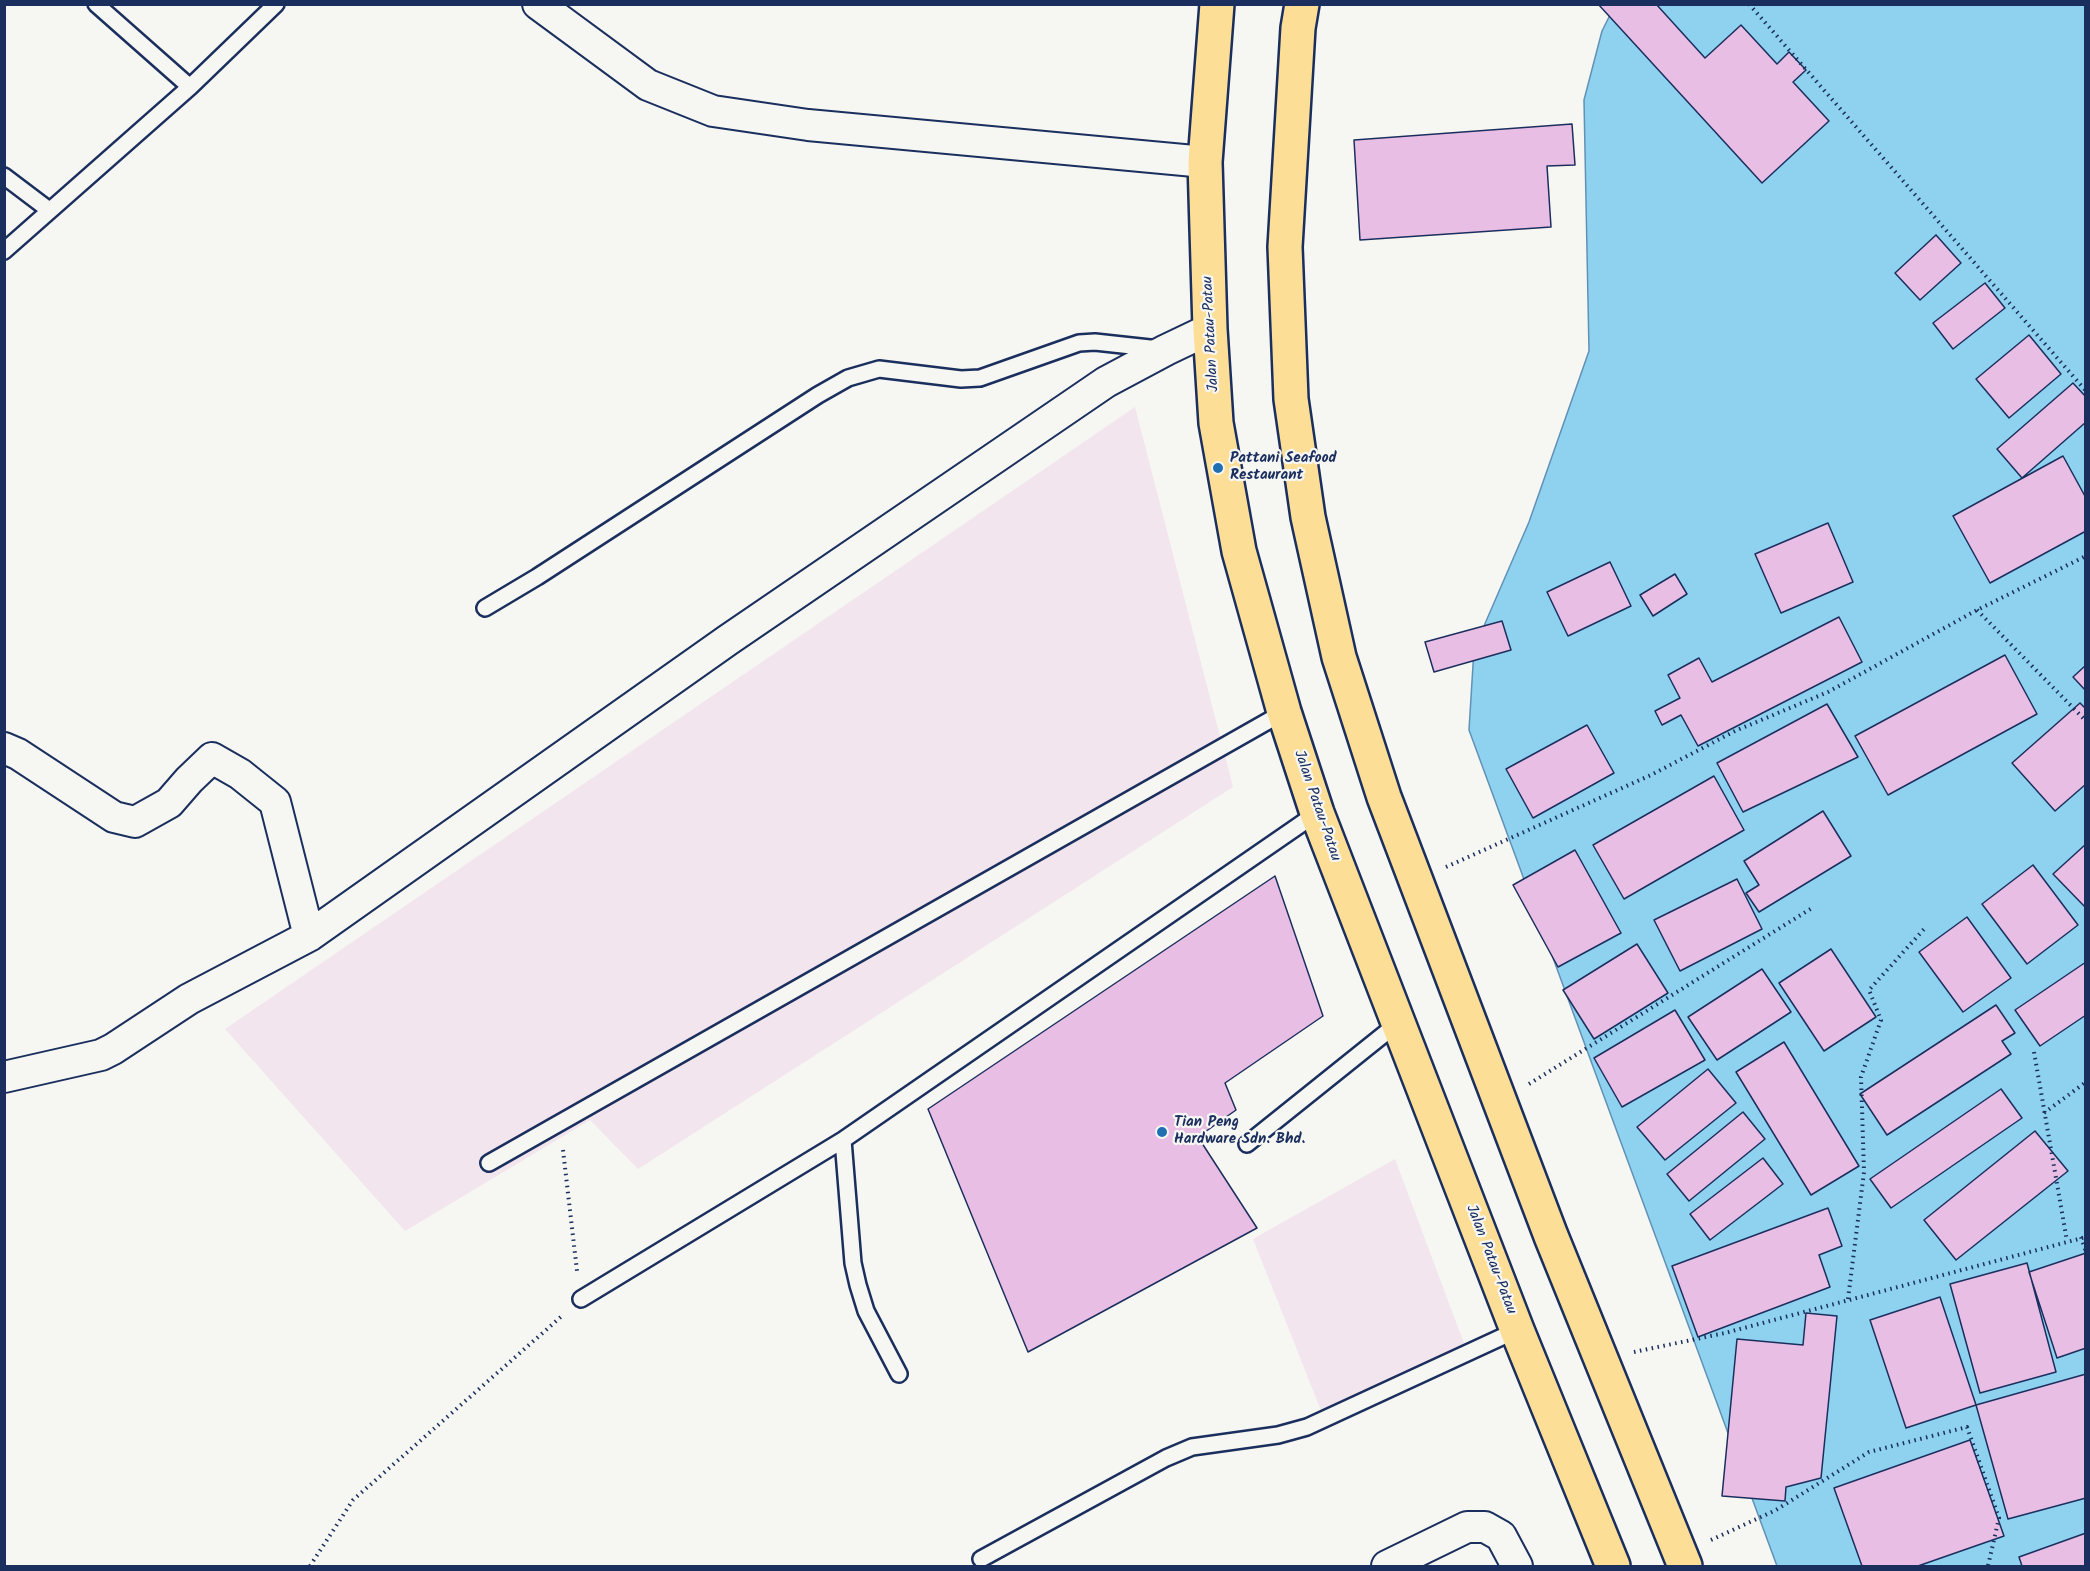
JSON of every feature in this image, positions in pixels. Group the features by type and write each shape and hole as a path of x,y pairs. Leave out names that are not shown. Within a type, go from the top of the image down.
{"main road":[{"name":"Jalan Patau-Patau","path":"1217,4 1205,162 1210,329 1216,423 1239,551 1284,712 1317,813 1517,1330 1613,1566"},
{"path":"1302,4 1298,28 1285,247 1291,399 1308,518 1339,657 1384,797 1500,1102 1683,1560"}],"street":[{"path":"538,4 648,85 713,111 808,124 1205,162"},
{"path":"4,1077 101,1055 189,999 309,936 728,640 1106,382 1210,329"},
{"path":"4,748 18,754 114,817 135,822 169,803 212,759 240,774 275,802 309,936"},
{"path":"1387,1566 1467,1527 1485,1527 1501,1536 1517,1566"}],"lane":[{"path":"96,4 190,87"},
{"path":"4,251 190,87 276,4"},
{"path":"4,176 49,210"},
{"path":"485,608 848,378 879,369 950,378 980,378 1064,347 1087,342 1166,350"},
{"path":"489,1163 1284,712"},
{"path":"581,1299 843,1140 1317,813"},
{"path":"1247,1144 1398,1023"},
{"path":"843,1140 853,1263 858,1286 866,1311 899,1374"},
{"path":"981,1559 1166,1458 1192,1447 1278,1435 1307,1427 1517,1330"}],"path":[{"path":"1749,4 2085,391"},
{"path":"1416,881 1650,775 1735,731 1828,692 1977,610 2085,556"},
{"path":"1977,610 2085,720"},
{"path":"1500,1102 1812,908"},
{"path":"1848,1299 1864,1172 1861,1077 1881,1020 1869,990 1925,928"},
{"path":"2034,1052 2067,1240"},
{"path":"2044,1113 2085,1082"},
{"path":"310,1566 353,1500 581,1299 560,1122"},
{"path":"1601,1359 1725,1333 2067,1240 2083,1237 2085,1252"},
{"path":"1683,1560 1776,1510 1869,1452 1967,1427 1999,1518 1989,1566"}],"shaded area":[{"path":"1135,407 1233,787 638,1169 590,1120 405,1231 225,1029"},
{"path":"1395,1159 1465,1346 1322,1413 1253,1239"}],"water":[{"path":"1615,5 2085,5 2085,1566 1777,1566 1469,730 1474,649 1529,522 1589,351 1584,100 1602,31"}],"building":[{"path":"1598,4 1656,4 1705,58 1741,25 1777,64 1789,52 1806,70 1793,82 1829,121 1762,183"},
{"path":"1572,124 1575,165 1547,166 1551,227 1360,240 1354,140"},
{"path":"1936,235 1961,263 1920,300 1895,273"},
{"path":"1985,283 2005,308 1953,349 1933,323"},
{"path":"2029,335 2061,374 2009,418 1976,379"},
{"path":"2073,383 2086,397 2086,422 2022,478 1997,449"},
{"path":"2063,456 2086,498 2086,531 1990,583 1953,516"},
{"path":"1828,523 1853,582 1781,613 1755,554"},
{"path":"1610,562 1631,606 1568,636 1547,592"},
{"path":"1675,574 1687,594 1653,616 1640,595"},
{"path":"1839,617 1862,662 1698,746 1681,715 1662,725 1655,711 1680,698 1668,675 1699,658 1712,682"},
{"path":"1502,621 1511,650 1434,672 1425,642"},
{"path":"2005,655 2037,714 1888,795 1855,736"},
{"path":"2086,665 2086,691 2073,677"},
{"path":"2080,703 2086,709 2086,784 2055,811 2012,763"},
{"path":"1827,704 1858,757 1743,812 1717,763"},
{"path":"1587,725 1614,773 1533,818 1506,769"},
{"path":"1714,776 1744,830 1624,899 1593,845"},
{"path":"1823,811 1851,856 1759,912 1746,893 1759,885 1744,861"},
{"path":"2086,844 2086,908 2053,874"},
{"path":"1575,850 1621,933 1558,967 1513,885"},
{"path":"2033,865 2078,925 2027,964 1982,904"},
{"path":"1275,876 1323,1016 1225,1083 1236,1110 1198,1137 1257,1228 1028,1352 928,1109"},
{"path":"1737,879 1762,929 1680,971 1654,920"},
{"path":"1967,917 2011,978 1963,1012 1919,952"},
{"path":"1637,944 1668,993 1594,1039 1563,990"},
{"path":"1831,949 1876,1017 1824,1051 1779,983"},
{"path":"2086,962 2086,1015 2040,1046 2015,1010"},
{"path":"1762,969 1791,1012 1717,1060 1688,1017"},
{"path":"1996,1005 2015,1033 2002,1041 2011,1054 1887,1135 1860,1094"},
{"path":"1675,1010 1705,1060 1622,1107 1594,1058"},
{"path":"1784,1042 1859,1166 1811,1195 1736,1072"},
{"path":"1708,1069 1736,1103 1665,1160 1637,1127"},
{"path":"2001,1089 2022,1118 1891,1208 1870,1179"},
{"path":"1743,1112 1765,1139 1689,1201 1667,1174"},
{"path":"2035,1131 2068,1171 1956,1260 1924,1220"},
{"path":"1763,1158 1783,1184 1710,1240 1690,1214"},
{"path":"1828,1208 1842,1246 1819,1255 1830,1287 1698,1337 1672,1266"},
{"path":"2086,1253 2086,1348 2057,1358 2029,1272"},
{"path":"2027,1263 2056,1372 1980,1393 1950,1284"},
{"path":"1940,1297 1976,1405 1906,1428 1870,1320"},
{"path":"1806,1313 1837,1316 1821,1478 1786,1487 1785,1501 1722,1496 1737,1339 1803,1345"},
{"path":"2086,1374 2086,1498 2008,1519 1976,1405"},
{"path":"1970,1440 2004,1536 1918,1566 1862,1566 1834,1488"},
{"path":"2086,1533 2086,1566 2022,1566 2019,1557"}],"place":[{"name":"Pattani Seafood Restaurant","path":"1218,468"},
{"name":"Tian Peng Hardware Sdn. Bhd.","path":"1162,1132"}]}
